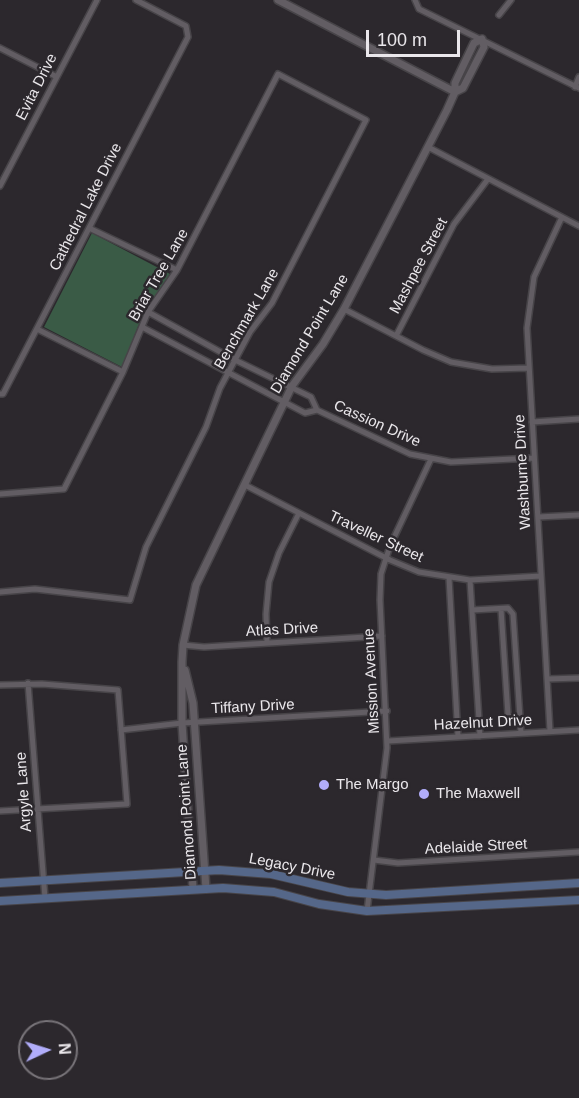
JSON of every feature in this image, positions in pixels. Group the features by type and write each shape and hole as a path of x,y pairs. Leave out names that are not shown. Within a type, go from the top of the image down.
{"main road":[{"name":"Legacy Drive","path":"0,883 192,871 271,874 369,894 399,895 579,883"},
{"name":"Legacy Drive","path":"0,901 193,889 258,890 367,911 579,900"}],"street":[{"name":"Evita Drive","path":"0,186 55,76 97,0"},
{"name":"Cathedral Lake Drive","path":"2,394 89,228 188,30 186,26 136,0"},
{"path":"278,0 455,92"},
{"path":"415,0 419,9 577,88 579,77"},
{"path":"500,15 509,6 511,0"},
{"name":"Diamond Point Lane","path":"193,889 182,723 182,662 183,645 196,585 292,386 323,344 344,309 455,92 464,88 484,47 482,39"},
{"path":"0,48 55,76"},
{"name":"Briar Tree Lane","path":"0,494 64,489 123,372 148,312 177,270 278,74 366,120"},
{"name":"Benchmark Lane","path":"0,592 35,589 130,600 146,547 235,360 250,332 272,303 366,120"},
{"path":"428,147 579,226"},
{"name":"Mashpee Street","path":"396,336 454,224 488,179"},
{"name":"Washburne Drive","path":"550,731 527,328 530,297 538,267 562,217"},
{"path":"89,228 177,270"},
{"path":"344,309 432,355 462,364 492,369 529,368"},
{"name":"Cassion Drive","path":"148,312 235,360 292,386 311,397 317,410 389,446 431,459 462,462 534,458"},
{"name":"Cassion Drive","path":"142,327 305,413 317,410"},
{"path":"37,329 123,372"},
{"path":"532,422 579,419"},
{"name":"Mission Avenue","path":"367,911 388,741 380,591 385,558 431,459"},
{"name":"Traveller Street","path":"244,485 385,558 419,572 470,580 541,576"},
{"path":"267,643 266,614 269,582 279,553 299,513"},
{"path":"538,517 579,515"},
{"path":"449,578 458,737"},
{"path":"470,580 480,736"},
{"path":"472,609 508,608 513,614 521,733"},
{"path":"501,609 508,715 520,717"},
{"name":"Atlas Drive","path":"183,645 382,636"},
{"name":"Diamond Point Lane","path":"182,662 193,703 206,889"},
{"path":"548,680 579,678"},
{"path":"0,685 28,683 118,690 127,804 0,811"},
{"name":"Argyle Lane","path":"28,683 45,898"},
{"name":"Tiffany Drive","path":"121,730 195,722 387,711"},
{"name":"Hazelnut Drive","path":"388,741 579,730"},
{"name":"Adelaide Street","path":"374,860 398,863 579,852"}],"green space":[{"path":"92,233 170,274 141,319 122,367 44,327"}],"place":[{"name":"The Margo","path":"324,785"},
{"name":"The Maxwell","path":"424,794"}]}
